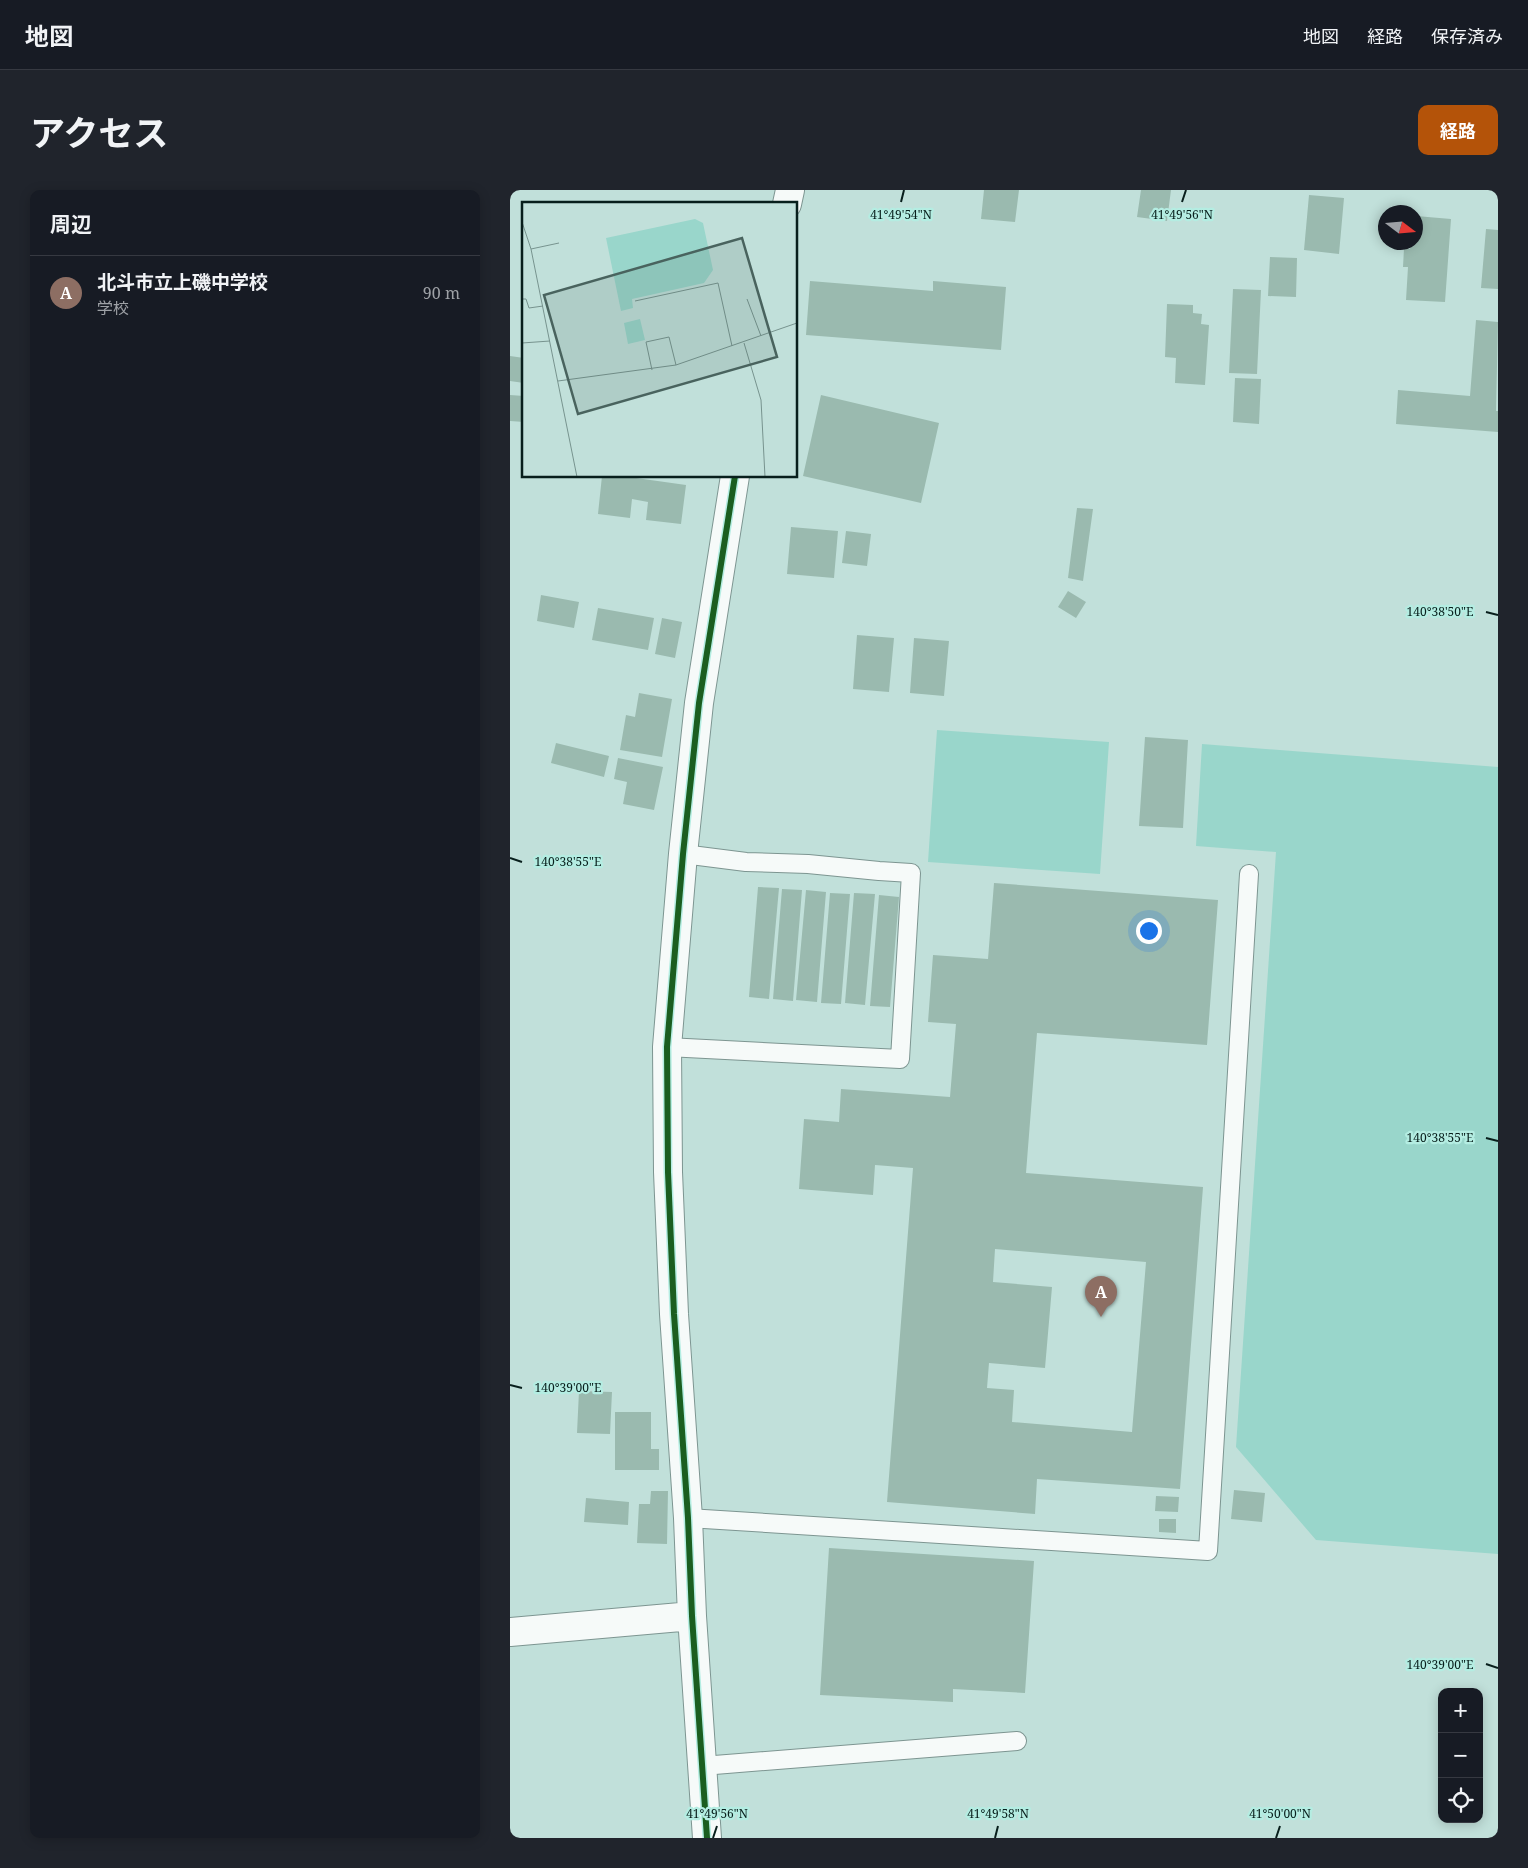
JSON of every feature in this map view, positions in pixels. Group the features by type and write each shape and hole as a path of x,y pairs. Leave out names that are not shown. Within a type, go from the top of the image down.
{"street":[{"path":"707,1838 674,1314 668,1172 667,1047 683,854 699,702 736,478"},
{"path":"510,1632 692,1616"}],"lane":[{"path":"667,1047 900,1059 911,873 879,872 808,864 746,862 683,854"},
{"path":"688,1518 1208,1551 1249,874"},
{"path":"702,1766 1017,1741"}],"green space":[{"path":"937,730 1109,742 1100,874 928,862"},
{"path":"1202,744 1498,767 1498,1554 1316,1540 1236,1447 1276,852 1196,846"}],"building":[{"path":"984,190 1019,190 1015,222 981,219"},
{"path":"1141,190 1171,190 1167,221 1137,217"},
{"path":"1309,195 1344,198 1339,254 1304,250"},
{"path":"1423,217 1451,219 1445,302 1406,300 1408,267 1403,267 1404,250 1423,250"},
{"path":"1486,229 1498,230 1498,289 1481,288"},
{"path":"1270,257 1297,258 1296,297 1268,296"},
{"path":"810,281 933,291 933,281 1006,287 1001,350 806,335"},
{"path":"1233,289 1261,290 1257,374 1229,373"},
{"path":"1167,304 1193,305 1193,313 1202,314 1201,324 1209,325 1205,385 1175,383 1176,358 1165,357"},
{"path":"1476,320 1498,322 1496,411 1498,411 1498,432 1396,424 1398,390 1470,396"},
{"path":"510,356 522,358 522,383 510,381"},
{"path":"1235,378 1261,379 1259,424 1233,422"},
{"path":"510,395 522,396 522,422 510,421"},
{"path":"821,395 939,423 921,503 803,476"},
{"path":"602,478 636,478 686,485 681,524 646,520 648,502 632,499 630,518 598,514"},
{"path":"1077,508 1093,509 1083,581 1068,578"},
{"path":"791,527 838,531 834,578 787,574"},
{"path":"846,531 871,534 867,566 842,563"},
{"path":"1068,591 1086,602 1076,618 1058,607"},
{"path":"541,595 579,602 574,628 537,621"},
{"path":"598,608 654,618 648,650 592,640"},
{"path":"662,618 682,622 675,658 655,654"},
{"path":"857,635 894,638 889,692 853,689"},
{"path":"914,638 949,641 944,696 910,693"},
{"path":"639,693 672,699 662,757 620,750 626,715 635,717"},
{"path":"1145,737 1188,740 1183,828 1139,826"},
{"path":"556,743 609,756 604,777 551,763"},
{"path":"618,758 663,767 654,810 623,804 627,782 614,779"},
{"path":"994,883 1218,900 1207,1045 1037,1033 1026,1173 1203,1187 1180,1489 1037,1479 1035,1514 887,1502 913,1168 875,1165 873,1195 799,1189 804,1119 839,1122 841,1089 950,1097 956,1024 928,1022 933,955 988,959","holes":["995,1249 1146,1262 1132,1432 1012,1422 1014,1390 987,1388 989,1363 1045,1368 1052,1287 993,1282"]},
{"path":"758,887 779,888 769,999 749,997"},
{"path":"782,889 802,890 793,1001 773,999"},
{"path":"806,890 826,892 817,1002 796,1000"},
{"path":"830,893 850,894 841,1004 821,1003"},
{"path":"854,893 875,894 865,1005 845,1003"},
{"path":"879,895 899,897 890,1007 870,1006"},
{"path":"579,1391 612,1392 610,1434 577,1433"},
{"path":"615,1412 651,1412 651,1449 659,1449 659,1470 615,1470"},
{"path":"1234,1490 1265,1493 1262,1522 1231,1519"},
{"path":"651,1491 668,1491 667,1544 637,1543 639,1504 650,1504"},
{"path":"1156,1496 1179,1497 1178,1512 1155,1511"},
{"path":"586,1498 629,1502 628,1525 584,1522"},
{"path":"1159,1519 1176,1519 1176,1533 1159,1532"},
{"path":"829,1548 1034,1561 1025,1693 953,1689 953,1702 820,1695"}],"cycle path":[{"path":"707,1838 674,1314 668,1172 667,1047 683,854 699,703 735,478"}],"place":[{"name":"北斗市立上磯中学校","path":"1101,1317"}]}
